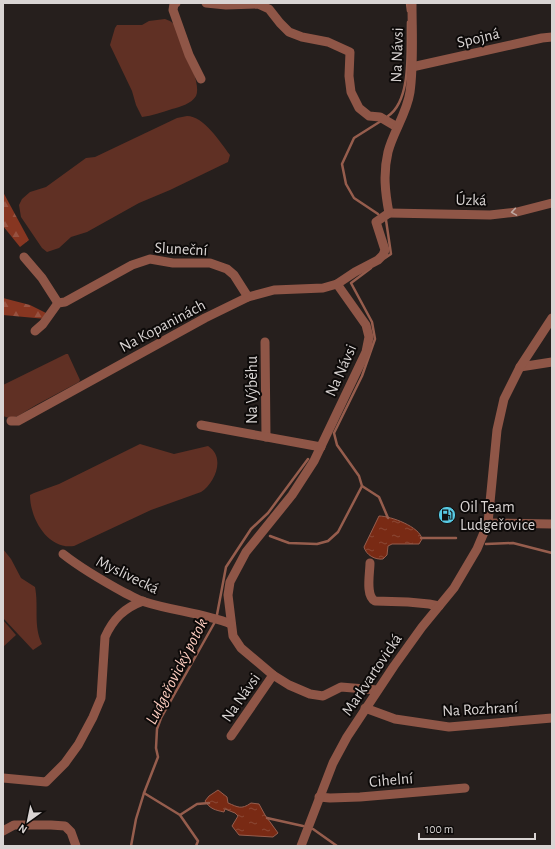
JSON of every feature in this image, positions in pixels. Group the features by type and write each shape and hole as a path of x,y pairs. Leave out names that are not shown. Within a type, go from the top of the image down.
{"street":[{"path":"176,3 174,4 173,10 189,55 201,79"},
{"path":"206,3 258,4 269,9 280,24 289,32 302,37 328,42 350,52 349,76 351,92 359,108 369,116 380,117 398,127"},
{"name":"Na Návsi","path":"389,213 384,175 388,152 410,93 412,67 412,3"},
{"name":"Spojná","path":"412,67 552,36"},
{"name":"Úzká","path":"389,213 490,215 517,212 552,202"},
{"path":"337,284 355,272 378,260 383,255 385,250 376,222 389,213"},
{"path":"24,257 42,278 58,303 43,324 35,331"},
{"name":"Sluneční","path":"58,303 65,302 132,265 150,259 173,263 210,263 227,269 234,275 248,297"},
{"name":"Na Návsi","path":"337,284 366,326 369,337 366,352 321,447 292,495 246,552 236,568 230,582 228,595 233,636 241,648 273,676 310,694 322,696 341,687 377,690"},
{"name":"Na Kopaninách","path":"11,421 18,421 198,322 248,297 274,290 323,288 337,284"},
{"name":"Markvartovická","path":"302,846 333,763 347,737 377,690 422,627 454,588 477,549 488,524 500,415 507,393 520,367 552,318"},
{"name":"Na Výběhu","path":"265,342 266,437"},
{"path":"520,367 552,362"},
{"name":"Na Výběhu","path":"201,425 321,447"},
{"path":"488,524 552,524"},
{"name":"Myslivecká","path":"63,554 114,587 143,601 217,618 231,624"},
{"path":"370,563 369,593 373,600 440,606"},
{"path":"3,778 46,782 64,763 78,745 86,731 101,698 105,637 111,625 120,614 131,606 143,601"},
{"name":"Na Návsi","path":"231,736 273,676"},
{"name":"Na Rozhraní","path":"365,708 395,719 449,727 552,718"},
{"name":"Cihelní","path":"320,797 360,797 465,788"},
{"path":"3,831 14,825 64,826 71,832 76,846"}],"shaded area":[{"path":"165,19 174,24 190,60 196,82 196,96 194,99 182,106 142,117 136,105 132,91 110,45 117,25 142,25 149,21"},
{"path":"187,116 199,120 211,131 230,155 228,162 139,203 87,232 71,237 59,248 47,252 42,248 21,217 19,205 22,199 30,192 46,187 86,158 95,157 177,118"},
{"path":"68,354 80,380 79,382 18,416 9,418 3,416 3,385"},
{"path":"140,444 174,454 208,446 213,451 217,463 211,483 201,492 151,510 74,546 65,546 56,543 42,531 33,514 30,495 59,484"},
{"path":"3,549 11,559 21,578 35,587 37,623 39,637 42,644 33,650 3,618"},
{"path":"3,620 16,635 3,647"}],"green space":[{"path":"3,192 29,240 20,247 3,226"},
{"path":"3,298 30,305 48,314 46,319 3,315"}],"water":[{"path":"379,516 397,520 411,526 416,530 422,539 419,544 392,544 388,546 387,555 383,559 377,559 371,556 364,547"},
{"path":"218,790 227,797 228,803 237,807 245,807 251,803 259,804 278,833 273,837 239,835 232,826 238,816 235,813 225,809 224,812 215,810 205,801 209,796"}],"waterway":[{"name":"Ludgeřovický potok","path":"407,3 408,11"},
{"name":"Ludgeřovický potok","path":"388,116 396,108 405,86 408,59 408,22"},
{"name":"Ludgeřovický potok","path":"378,214 354,198 346,184 342,164 354,138 381,121"},
{"name":"Ludgeřovický potok","path":"385,258 391,254 386,220"},
{"name":"Ludgeřovický potok","path":"371,268 351,283 372,322 375,339 362,376 334,433 337,445 359,476 362,486 379,497 388,518"},
{"name":"Ludgeřovický potok","path":"131,846 136,819 158,757 156,748 157,729 161,718 216,620 226,567 251,529 268,513 308,459"},
{"path":"270,536 289,543 317,544 328,541 338,532 362,486"},
{"path":"421,538 456,538"},
{"path":"486,544 513,543 552,553"},
{"path":"144,793 180,815 197,804 209,803"},
{"path":"180,815 198,841 196,846"},
{"path":"267,818 303,826"},
{"path":"313,829 337,846"}],"place":[{"name":"Oil Team Ludgeřovice","path":"447,515"}]}
